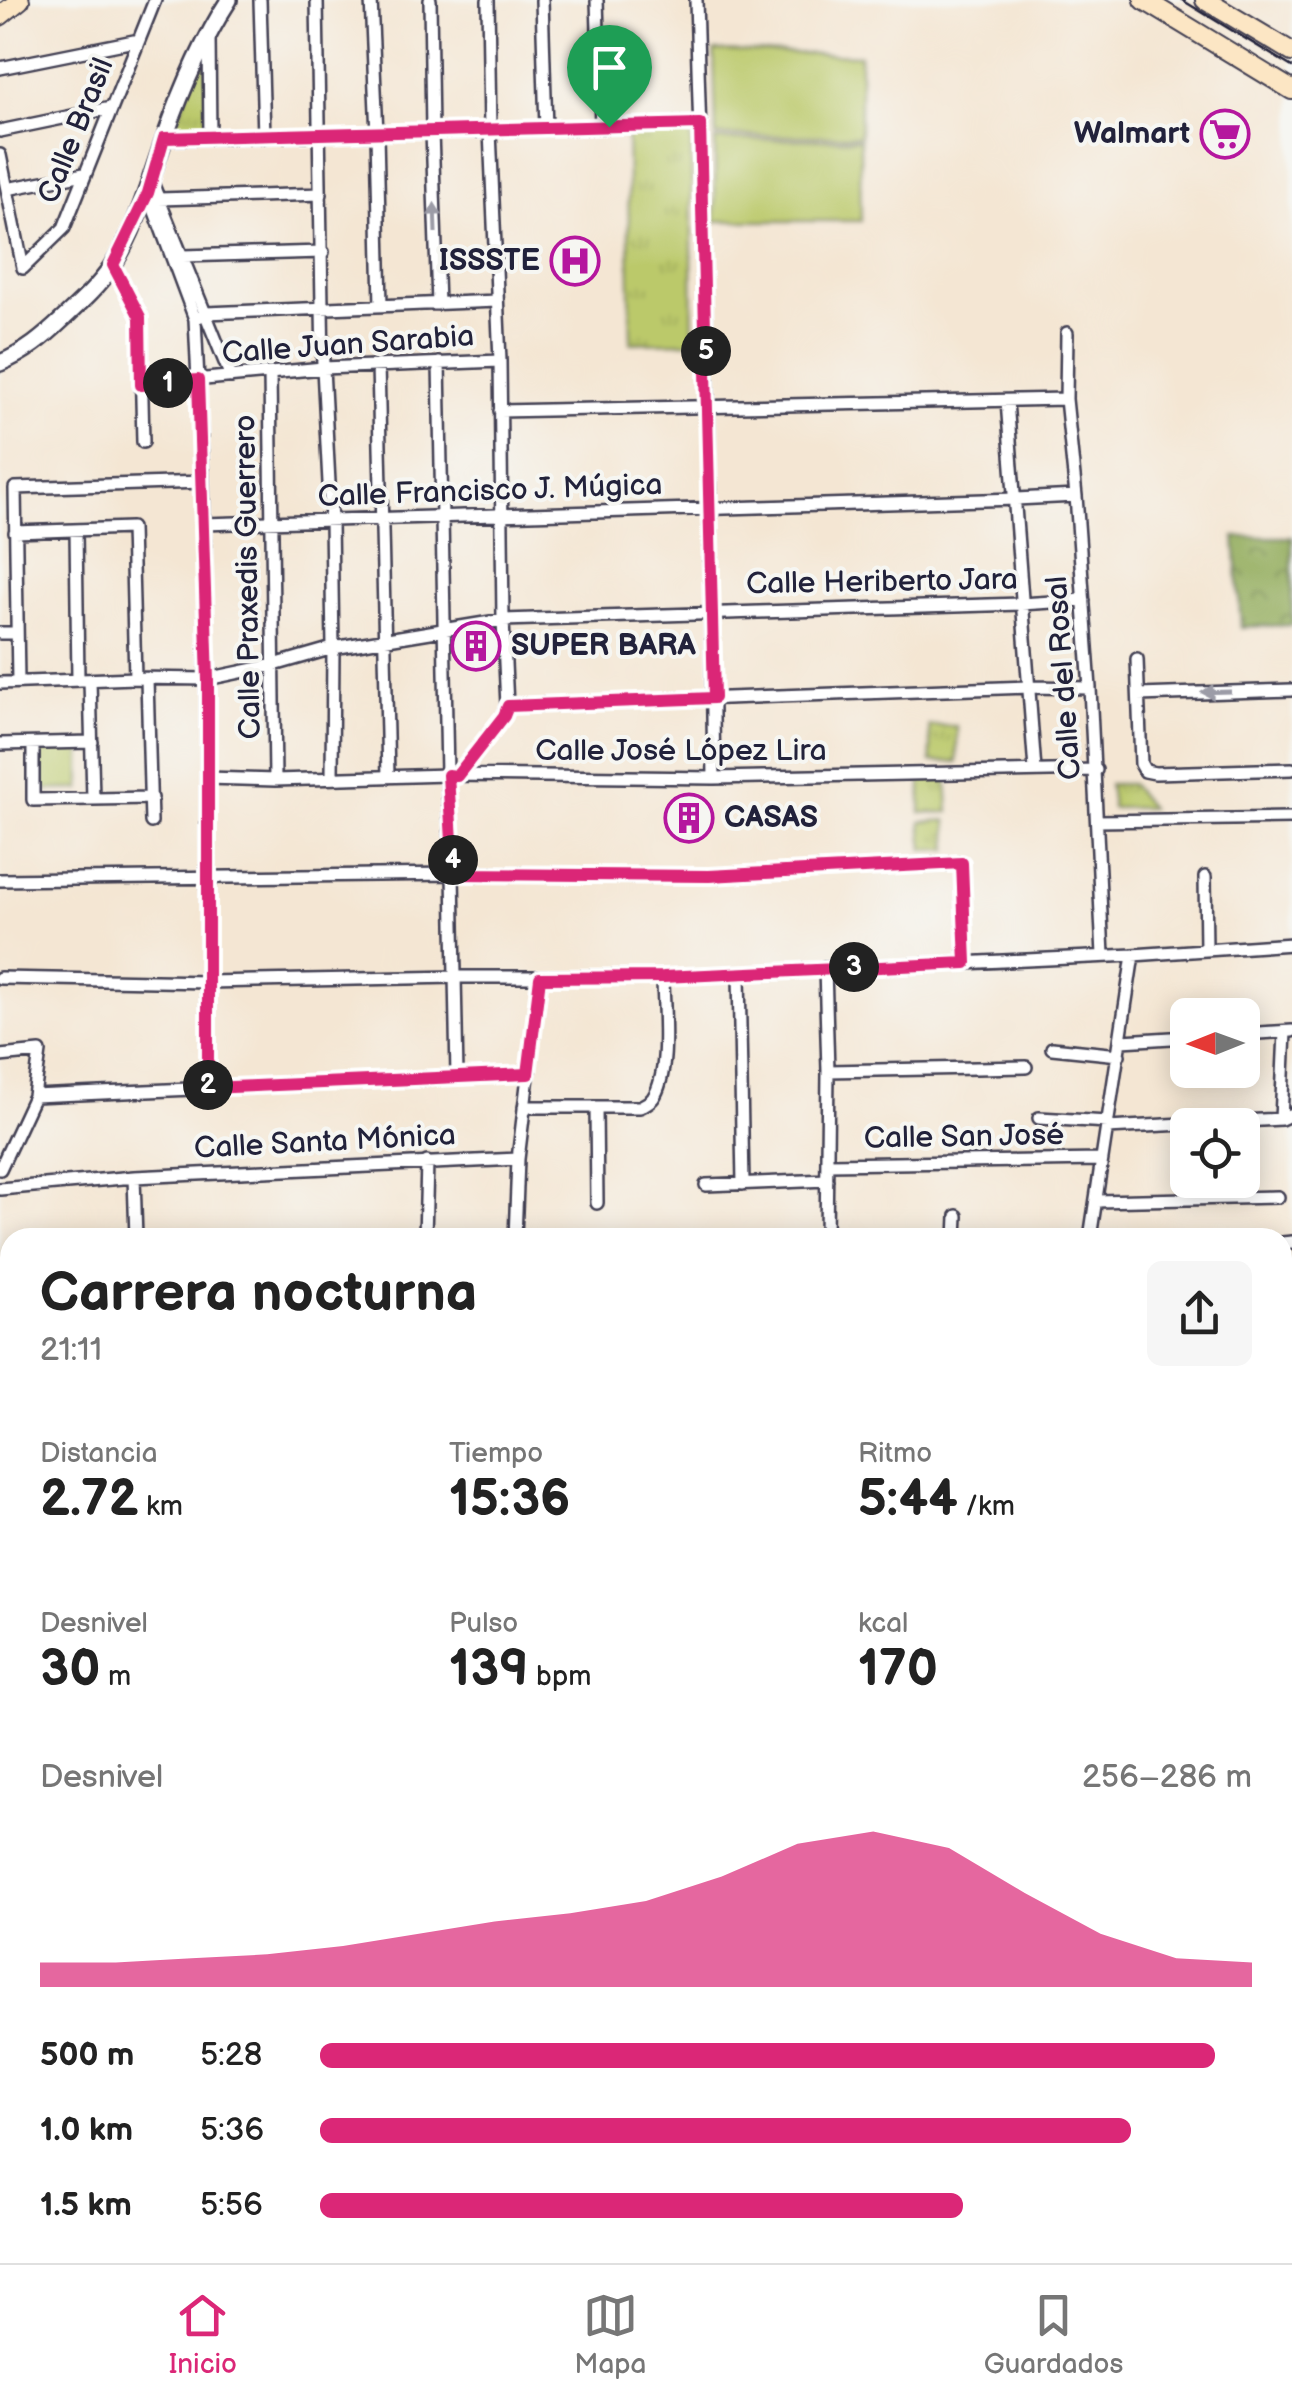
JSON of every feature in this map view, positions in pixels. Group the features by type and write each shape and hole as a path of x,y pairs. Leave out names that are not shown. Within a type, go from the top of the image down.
{"main road":[{"path":"0,16 20,0"},
{"path":"1144,0 1292,90"},
{"path":"1205,0 1292,52"}],"street":[{"name":"Calle Brasil","path":"7,189 23,268 64,228 155,0"},
{"path":"0,363 20,355 50,331 96,288 113,265 152,191 164,138 209,32 228,0"},
{"path":"260,0 264,137"},
{"path":"317,0 323,368 331,520 332,777"},
{"path":"371,0 381,306"},
{"path":"430,0 438,304"},
{"path":"452,775 504,716 508,706 488,0"},
{"path":"542,0 546,130"},
{"path":"597,0 601,127"},
{"path":"696,0 714,778"},
{"path":"209,32 210,138"},
{"path":"0,68 139,40"},
{"path":"0,131 111,108"},
{"path":"164,138 700,124"},
{"path":"0,155 7,189 84,174"},
{"path":"152,191 321,194"},
{"path":"152,191 200,316 231,377"},
{"path":"178,259 322,252"},
{"path":"113,265 140,317 143,442"},
{"path":"200,316 497,301"},
{"path":"200,316 198,380 208,680 208,1088"},
{"name":"Calle del Rosal","path":"1067,333 1066,398 1096,770 1103,955"},
{"name":"Calle Juan Sarabia","path":"141,385 378,364 500,361"},
{"path":"439,363 457,1076"},
{"path":"378,364 388,776"},
{"name":"Calle Praxedis Guerrero","path":"270,373 275,780"},
{"path":"500,411 1066,398"},
{"path":"1007,401 1035,770"},
{"path":"18,682 15,488 203,482"},
{"name":"Calle Francisco J. Múgica","path":"204,524 1076,496"},
{"path":"0,505 14,505"},
{"path":"15,532 131,528 152,798 150,822"},
{"path":"76,530 93,800"},
{"name":"Calle Heriberto Jara","path":"0,683 208,680 333,648 503,620 1084,600"},
{"path":"0,633 17,632"},
{"path":"1137,659 1141,764 1145,771 1292,769"},
{"path":"508,706 1090,688"},
{"path":"1139,694 1292,690"},
{"path":"0,744 92,742"},
{"path":"33,744 34,800 152,798"},
{"name":"Calle José López Lira","path":"207,778 714,778 1096,770"},
{"path":"1098,821 1292,818"},
{"path":"0,880 454,874 709,876 962,863 966,963"},
{"path":"1205,878 1206,950"},
{"path":"0,978 208,982 663,977 1292,944"},
{"path":"1092,1228 1133,955"},
{"path":"825,968 826,1228"},
{"path":"739,974 743,1184"},
{"path":"524,1107 640,1107 652,1100 663,1062 663,977"},
{"path":"515,1228 518,1158 540,978"},
{"path":"1039,1118 1108,1125 1286,1116 1289,1031 1260,1033"},
{"path":"1122,1041 1170,1038"},
{"path":"1052,1048 1119,1055"},
{"path":"0,1056 40,1052 34,1096 0,1169"},
{"path":"828,1071 1026,1067"},
{"path":"34,1096 528,1074"},
{"path":"596,1107 597,1204"},
{"name":"Calle Santa Mónica","path":"0,1189 134,1176 518,1158"},
{"name":"Calle San José","path":"828,1164 1101,1160"},
{"path":"425,1228 427,1162"},
{"path":"134,1176 136,1228"},
{"path":"706,1185 827,1180"},
{"path":"1096,1201 1278,1197"},
{"path":"956,1216 956,1228"}],"green space":[{"path":"207,41 206,126 174,127"},
{"path":"714,51 860,55 860,136 716,136"},
{"path":"691,125 693,342 631,343 627,127"},
{"path":"860,139 861,221 715,221 715,140"},
{"path":"1235,537 1292,537 1292,625 1241,627"},
{"path":"929,726 957,726 957,762 931,762"},
{"path":"81,744 81,789 36,790 35,745"},
{"path":"921,776 947,777 949,812 921,813"},
{"path":"1109,784 1131,784 1150,808 1112,808"},
{"path":"947,820 949,849 924,850 921,822"}],"railway":[{"path":"1182,0 1292,67"}],"place":[{"name":"Walmart","path":"1225,134"},
{"name":"ISSSTE","path":"575,261"},
{"name":"SUPER BARA","path":"476,646"},
{"name":"CASAS","path":"689,818"}],"route":[{"path":"700,124 714,698 508,706 457,776 448,775 454,874 709,876 962,863 966,963 663,977 540,978 528,1074 208,1088 208,680 198,380 141,385 140,317 113,265 148,193 164,138 609,127 700,124"}]}
